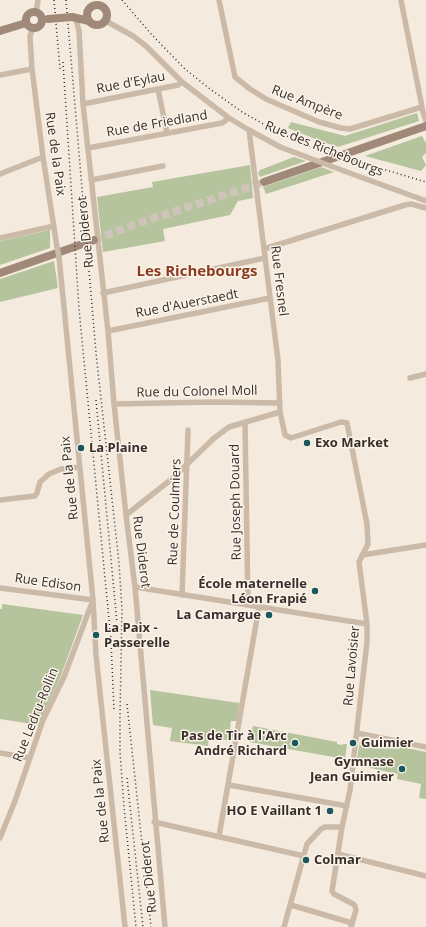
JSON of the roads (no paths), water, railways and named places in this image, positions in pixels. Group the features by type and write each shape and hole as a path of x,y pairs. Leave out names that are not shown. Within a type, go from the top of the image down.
{"main road":[{"path":"105,4 107,12 106,21 97,25 92,23 89,17 94,6 105,4"},
{"path":"26,23 28,15 36,13 45,20"},
{"path":"26,23 29,27 33,28 39,27 45,20 89,17"},
{"path":"0,31 26,23"},
{"path":"264,182 426,126"},
{"path":"0,273 94,240"}],"street":[{"path":"36,13 38,0"},
{"name":"Rue Ampère","path":"219,0 235,77 266,99 319,122 350,130 423,109"},
{"path":"401,0 426,121"},
{"name":"Rue Diderot","path":"73,18 79,31 83,104 108,331 114,404 135,587 164,927"},
{"name":"Rue des Richebourgs","path":"106,21 133,36 146,46 182,82 229,118 249,130 280,146 426,201"},
{"name":"Rue de la Paix","path":"33,28 30,36 32,69 43,157 59,257 93,600 96,656 125,927"},
{"path":"0,75 32,69"},
{"name":"Rue d'Eylau","path":"83,104 178,85 182,82"},
{"path":"158,89 167,133"},
{"name":"Rue de Friedland","path":"88,148 222,123 229,118"},
{"name":"Rue Fresnel","path":"249,130 278,360 280,412 285,435"},
{"path":"0,174 43,157"},
{"name":"Rue Diderot","path":"91,180 162,166"},
{"path":"407,194 406,202 409,204"},
{"path":"264,249 409,204 426,208"},
{"path":"0,238 54,226"},
{"path":"103,293 265,258"},
{"name":"Rue d'Auerstaedt","path":"108,331 270,298"},
{"path":"410,378 426,374"},
{"name":"Rue du Colonel Moll","path":"114,404 212,402 280,403"},
{"path":"126,515 173,478 213,439 229,427 280,412"},
{"name":"Rue Joseph Douard","path":"246,422 248,605"},
{"name":"Rue Lavoisier","path":"285,435 291,438 341,422 347,423 368,536 367,547 359,562 368,624 357,733 350,790 342,827 332,892 356,906 351,925"},
{"name":"Rue de Coulmiers","path":"182,595 188,430"},
{"path":"0,500 35,496 40,482 49,474 61,469 80,467"},
{"path":"362,554 426,545"},
{"path":"135,587 368,624"},
{"name":"Rue Edison","path":"0,588 93,600"},
{"name":"Rue Ledru-Rollin","path":"0,838 43,720 64,677 93,600"},
{"path":"219,836 259,607"},
{"path":"87,615 94,618"},
{"path":"357,733 426,747"},
{"path":"0,753 30,758"},
{"path":"229,785 347,806"},
{"path":"154,822 304,856"},
{"path":"284,927 307,844 321,829 325,827 342,827"},
{"path":"338,854 426,876"},
{"path":"291,904 351,925"}],"tunnel":[{"path":"94,240 133,225 264,182"}],"railway":[{"path":"54,0 60,69"},
{"path":"66,0 96,353 119,563 122,610 120,752 136,927"},
{"path":"122,0 152,35 185,69 242,112 274,130 306,145 426,182"},
{"path":"63,62 79,309 111,640 114,710"},
{"path":"96,400 117,623"},
{"path":"127,704 151,927"},
{"path":"127,778 143,927"}],"place":[{"name":"Exo Market","path":"307,443"},
{"name":"La Plaine","path":"81,448"},
{"name":"École maternelle Léon Frapié","path":"315,591"},
{"name":"La Camargue","path":"269,615"},
{"name":"La Paix - Passerelle","path":"96,635"},
{"name":"Pas de Tir à l'Arc André Richard","path":"295,743"},
{"name":"Guimier","path":"353,743"},
{"name":"Gymnase Jean Guimier","path":"402,769"},
{"name":"HO E Vaillant 1","path":"330,811"},
{"name":"Colmar","path":"306,860"}],"district":[{"name":"Les Richebourgs","path":"197,272"}]}
